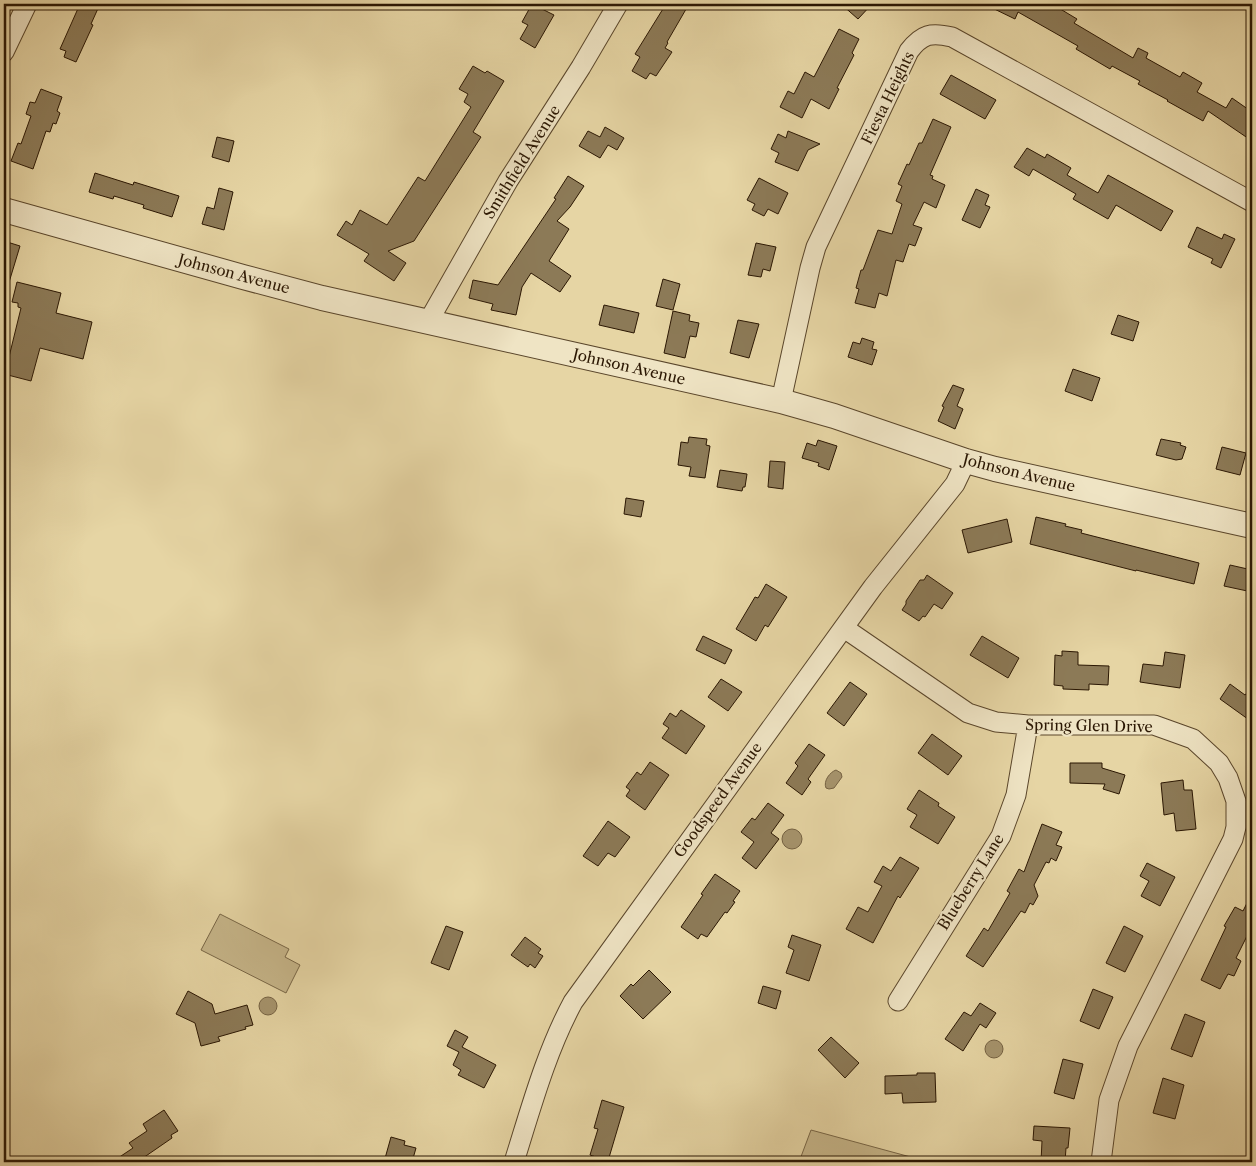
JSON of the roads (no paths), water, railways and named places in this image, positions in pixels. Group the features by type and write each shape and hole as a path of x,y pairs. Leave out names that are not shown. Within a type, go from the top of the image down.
{"street":[{"path":"4,52 27,4"},
{"name":"Smithfield Avenue","path":"428,322 508,182 581,67 618,4"},
{"name":"Fiesta Heights","path":"781,401 816,247 909,51 917,41 928,35 939,34 952,37 1252,202"},
{"name":"Johnson Avenue","path":"4,210 322,298 781,401 879,430 966,461 1033,478 1252,526"},
{"name":"Goodspeed Avenue","path":"514,1162 541,1074 573,1002 891,563 955,484 966,461"},
{"name":"Spring Glen Drive","path":"844,628 968,713 996,722 1028,725 1154,725 1193,739 1219,762 1228,778 1236,801 1236,827 1233,839 1128,1046 1109,1100 1102,1162"},
{"name":"Blueberry Lane","path":"898,1001 1001,836 1016,795 1028,725"}]}
